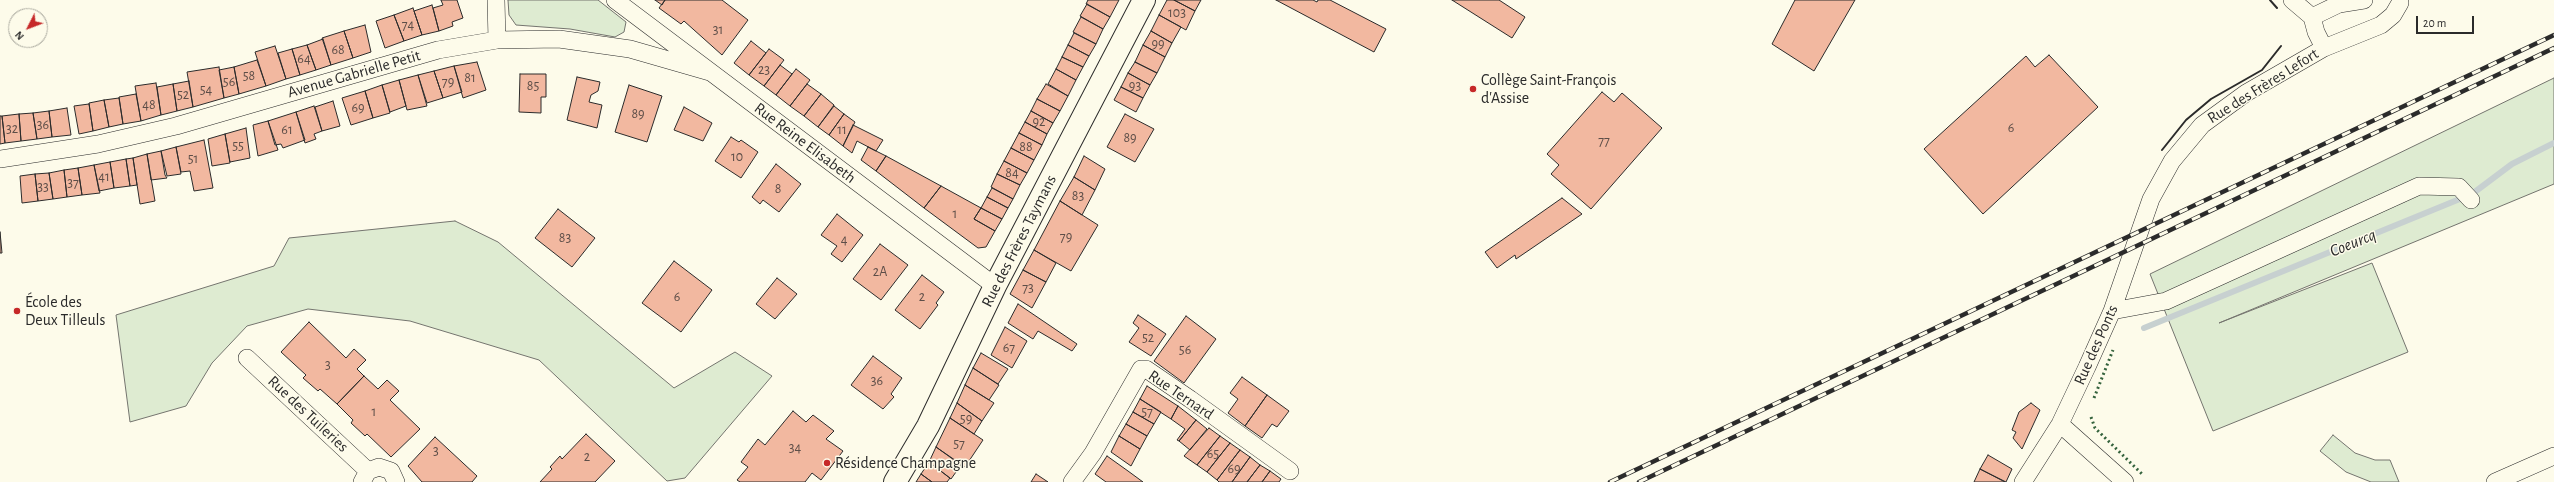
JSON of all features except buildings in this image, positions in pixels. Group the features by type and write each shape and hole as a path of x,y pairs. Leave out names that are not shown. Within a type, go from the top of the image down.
{"street":[{"path":"496,0 498,40"},
{"name":"Rue Reine Elisabeth","path":"615,0 994,286"},
{"name":"Rue des Frères Taymans","path":"895,482 928,426 994,286 1144,0"},
{"path":"2292,0 2312,17 2316,32 2324,48"},
{"path":"2312,17 2339,4 2364,0"},
{"name":"Rue des Frères Lefort","path":"2151,199 2172,161 2202,125 2246,93 2324,48 2381,24 2393,15 2400,1"},
{"name":"Avenue Gabrielle Petit","path":"0,159 98,144 176,126 438,50 498,40 558,39 630,49 710,72"},
{"path":"2112,311 2166,301 2418,186 2458,186 2467,196"},
{"name":"Rue des Ponts","path":"2023,482 2060,424 2112,311 2151,199"},
{"name":"Rue des Tuileries","path":"247,358 365,476"},
{"name":"Rue Ternard","path":"1072,482 1093,453 1141,369 1146,369 1190,399 1290,471"},
{"path":"2060,424 2125,482"},
{"path":"2495,482 2554,456"},
{"path":"365,476 373,468 385,468 391,472 396,482"}],"green space":[{"path":"508,0 598,0 626,22 624,32 615,37 570,29 516,25 509,15"},
{"path":"2554,78 2554,184 2219,323 2372,263 2408,352 2213,431 2150,274"},
{"path":"455,221 498,242 674,388 735,352 772,376 685,478 667,481 539,360 410,321 308,309 247,326 212,363 186,406 130,422 116,315 274,266 289,238"},
{"path":"2333,435 2355,453 2375,460 2390,460 2399,482 2371,482 2346,472 2320,451"}],"waterway":[{"name":"Coeurcq","path":"2144,328 2472,194 2512,164 2554,143"}],"railway":[{"path":"1610,482 2554,35"},
{"path":"1639,482 2554,48"}],"hedge":[{"path":"2094,398 2113,350"},
{"path":"2091,417 2095,428 2142,474"}],"wall":[{"path":"2270,0 2277,8"},
{"path":"2162,150 2186,120 2211,99 2262,70 2281,46"}],"place":[{"name":"Collège Saint-François d'Assise","path":"1473,89"},
{"name":"École des Deux Tilleuls","path":"17,311"},
{"name":"Résidence Champagne","path":"827,463"}]}
